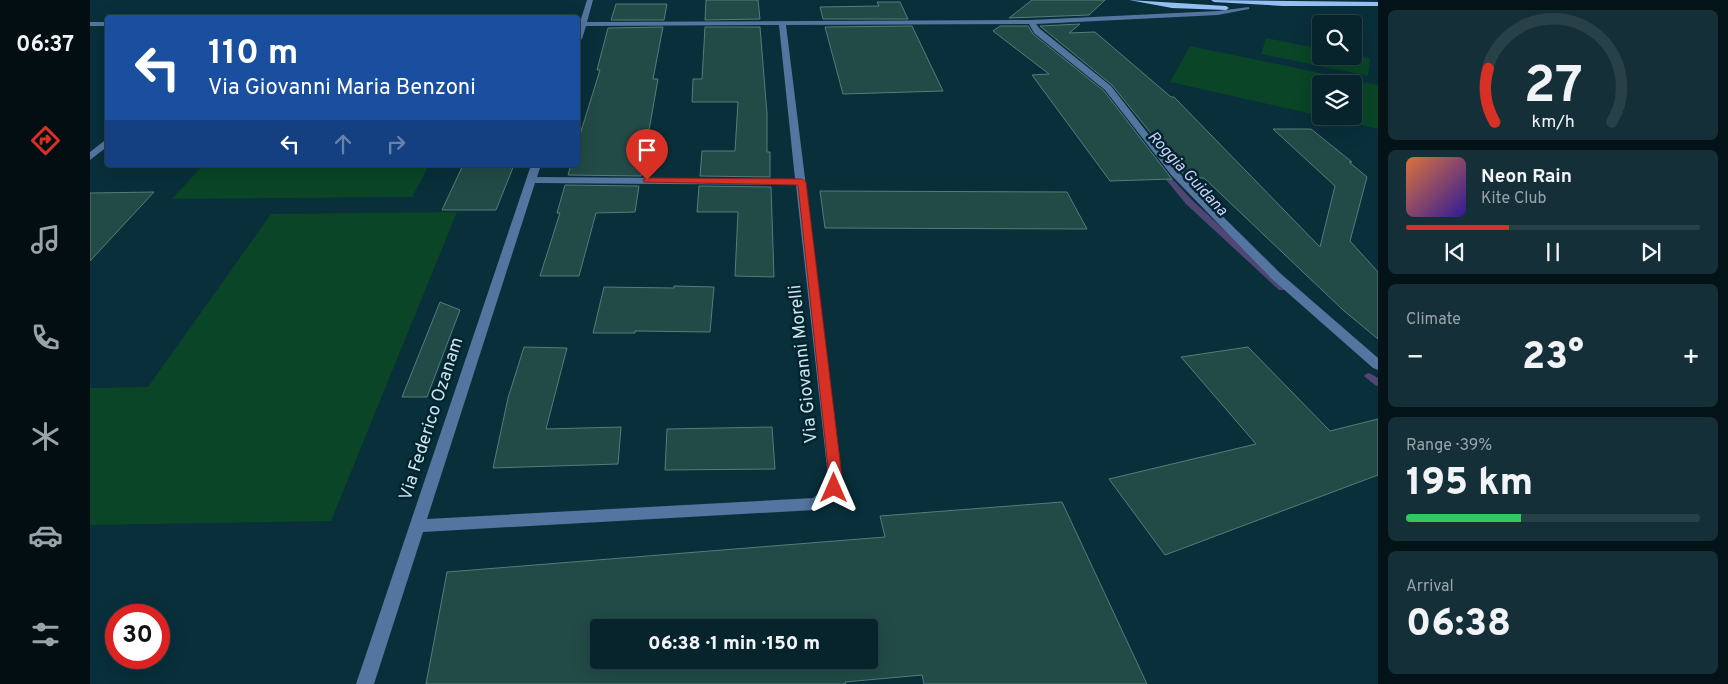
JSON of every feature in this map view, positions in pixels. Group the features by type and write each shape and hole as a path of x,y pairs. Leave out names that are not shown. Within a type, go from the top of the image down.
{"main road":[{"path":"1132,0 1172,6 1247,8 1268,4"},
{"path":"1214,0 1268,4 1378,4"}],"street":[{"path":"590,0 580,24 1031,22 1218,13 1247,8"},
{"path":"1162,0 1172,6"},
{"path":"1031,22 1037,31 1096,76 1108,88 1175,174 1276,276 1378,365"},
{"name":"Via Giovanni Morelli","path":"417,526 816,504 826,500 834,488 835,477 782,23"},
{"path":"90,24 105,24"},
{"path":"90,157 105,144"},
{"name":"Via Federico Ozanam","path":"365,684 535,167"},
{"path":"531,180 802,182"}],"green space":[{"path":"1266,38 1312,47 1312,64 1261,54"},
{"path":"1190,46 1330,75 1312,75 1312,114 1170,82"},
{"path":"1362,56 1370,58 1368,76 1314,65 1362,65"},
{"path":"1362,82 1378,85 1378,129 1361,125"},
{"path":"201,167 428,167 412,197 172,199"},
{"path":"457,212 331,521 90,525 90,388 148,387 271,214"}],"building":[{"path":"706,0 758,0 760,19 705,20"},
{"path":"1032,0 1105,0 1089,15 1009,18"},
{"path":"877,2 900,2 908,19 823,19 820,7 879,6"},
{"path":"616,4 667,4 664,20 611,20"},
{"path":"1080,24 1069,33 1095,32 1171,97 1174,97 1320,247 1335,186 1273,129 1311,129 1352,162 1349,162 1367,177 1350,241 1378,272 1378,339 1343,310 1204,178 1187,178 1112,85 1040,26"},
{"path":"912,26 943,91 843,94 825,27"},
{"path":"1000,26 1028,26 1033,34 1104,91 1172,179 1110,181 1032,75 1049,74 993,31"},
{"path":"663,27 653,79 658,79 641,176 568,175 570,167 580,167 580,135 600,70 597,70 608,28"},
{"path":"705,27 760,27 767,114 767,152 770,152 770,177 700,176 702,151 735,151 738,102 692,102 693,79 702,79"},
{"path":"462,167 513,167 496,210 442,210"},
{"path":"565,185 639,186 635,212 596,213 579,276 540,276 560,213 557,213"},
{"path":"699,186 771,187 774,277 735,276 738,212 697,212"},
{"path":"820,191 1067,192 1087,229 825,228"},
{"path":"154,192 90,261 90,193"},
{"path":"674,286 714,287 710,332 635,331 635,333 593,333 604,287 674,288"},
{"path":"440,302 460,310 427,397 402,397"},
{"path":"524,347 567,348 546,429 621,427 618,464 493,468 508,398"},
{"path":"1248,347 1330,431 1378,419 1378,475 1165,555 1109,479 1256,444 1181,357"},
{"path":"772,427 775,469 665,470 667,429"},
{"path":"1062,502 1147,684 924,684 922,675 845,682 846,684 426,684 447,572 885,537 880,516"}],"waterway":[{"name":"Roggia Guidana","path":"1161,170 1189,202 1282,288"},
{"name":"Roggia Guidana","path":"1369,376 1378,383"}],"route":[{"path":"647,180 802,182 835,477 834,488"}]}
